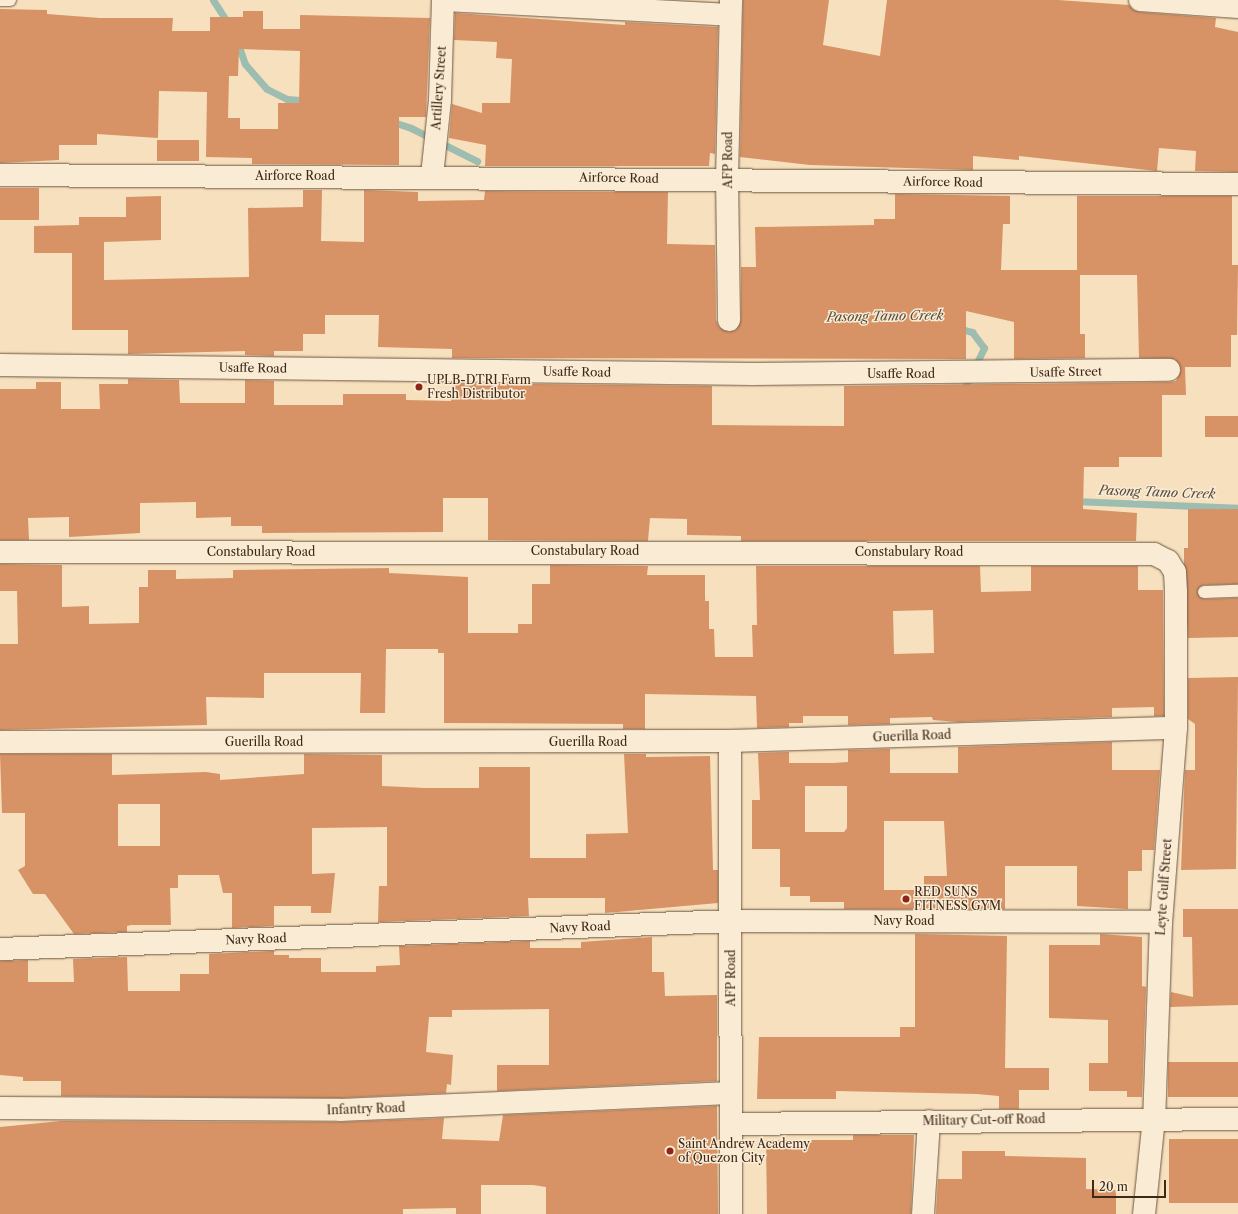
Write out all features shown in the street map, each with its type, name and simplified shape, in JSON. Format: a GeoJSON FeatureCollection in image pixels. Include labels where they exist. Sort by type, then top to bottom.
{"type":"FeatureCollection","features":[{"type":"Feature","properties":{"kind":"street","name":"Artillery Street"},"geometry":{"type":"LineString","coordinates":[[432,176],[440,100],[443,0]]}},
{"type":"Feature","properties":{"kind":"street"},"geometry":{"type":"LineString","coordinates":[[446,0],[730,8]]}},
{"type":"Feature","properties":{"kind":"street"},"geometry":{"type":"LineString","coordinates":[[1140,0],[1238,7]]}},
{"type":"Feature","properties":{"kind":"street","name":"AFP Road"},"geometry":{"type":"LineString","coordinates":[[729,320],[727,180],[730,8]]}},
{"type":"Feature","properties":{"kind":"street","name":"Airforce Road"},"geometry":{"type":"LineString","coordinates":[[0,175],[432,176],[1238,184]]}},
{"type":"Feature","properties":{"kind":"street","name":"Usaffe Road"},"geometry":{"type":"LineString","coordinates":[[0,365],[971,374]]}},
{"type":"Feature","properties":{"kind":"street","name":"Usaffe Street"},"geometry":{"type":"LineString","coordinates":[[971,374],[1169,370]]}},
{"type":"Feature","properties":{"kind":"street","name":"Constabulary Road"},"geometry":{"type":"LineString","coordinates":[[0,552],[1154,554],[1168,561]]}},
{"type":"Feature","properties":{"kind":"street","name":"Leyte Gulf Street"},"geometry":{"type":"LineString","coordinates":[[1144,1214],[1154,1118],[1161,922],[1176,728],[1176,592],[1175,572],[1168,561]]}},
{"type":"Feature","properties":{"kind":"street","name":"Guerilla Road"},"geometry":{"type":"LineString","coordinates":[[0,742],[730,741],[1176,728]]}},
{"type":"Feature","properties":{"kind":"street","name":"AFP Road"},"geometry":{"type":"LineString","coordinates":[[730,741],[731,1214]]}},
{"type":"Feature","properties":{"kind":"street","name":"Navy Road"},"geometry":{"type":"LineString","coordinates":[[0,949],[731,921],[1161,922]]}},
{"type":"Feature","properties":{"kind":"street","name":"Infantry Road"},"geometry":{"type":"LineString","coordinates":[[0,1108],[340,1110],[731,1093]]}},
{"type":"Feature","properties":{"kind":"street","name":"Military Cut-off Road"},"geometry":{"type":"LineString","coordinates":[[731,1124],[1154,1118],[1238,1119]]}},
{"type":"Feature","properties":{"kind":"street"},"geometry":{"type":"LineString","coordinates":[[923,1214],[929,1121]]}},
{"type":"Feature","properties":{"kind":"lane"},"geometry":{"type":"LineString","coordinates":[[0,0],[10,0]]}},
{"type":"Feature","properties":{"kind":"lane"},"geometry":{"type":"LineString","coordinates":[[1204,592],[1238,591]]}},
{"type":"Feature","properties":{"kind":"building"},"geometry":{"type":"Polygon","coordinates":[[[743,0],[829,0],[823,45],[880,56],[887,0],[1058,0],[1129,5],[1139,12],[1216,18],[1215,27],[1238,32],[1238,172],[1195,171],[1196,151],[1159,148],[1157,171],[1019,156],[1019,160],[973,156],[973,170],[810,165],[740,157],[743,0]]]}},
{"type":"Feature","properties":{"kind":"building"},"geometry":{"type":"Polygon","coordinates":[[[0,9],[47,10],[47,14],[100,18],[173,18],[172,31],[210,31],[210,17],[243,17],[243,11],[263,11],[263,29],[300,29],[300,15],[430,18],[426,117],[399,117],[399,165],[252,164],[252,158],[206,157],[207,92],[159,91],[158,138],[97,134],[97,145],[59,145],[59,160],[0,163],[0,9]],[[239,49],[238,76],[229,76],[228,118],[240,118],[240,129],[278,129],[278,103],[299,103],[300,51],[239,49]]]}},
{"type":"Feature","properties":{"kind":"building"},"geometry":{"type":"Polygon","coordinates":[[[455,13],[625,25],[625,22],[718,27],[715,154],[710,153],[709,166],[485,166],[486,145],[449,138],[452,104],[482,113],[482,103],[510,103],[512,59],[496,58],[497,42],[454,40],[455,13]]]}},
{"type":"Feature","properties":{"kind":"building"},"geometry":{"type":"Polygon","coordinates":[[[157,140],[199,140],[199,161],[157,161],[157,140]]]}},
{"type":"Feature","properties":{"kind":"building"},"geometry":{"type":"Polygon","coordinates":[[[0,188],[39,188],[39,220],[0,220],[0,188]]]}},
{"type":"Feature","properties":{"kind":"building"},"geometry":{"type":"Polygon","coordinates":[[[303,190],[322,190],[321,241],[364,242],[364,190],[418,192],[418,201],[484,200],[485,191],[668,192],[667,244],[715,245],[716,320],[719,327],[729,332],[736,330],[741,320],[741,267],[756,267],[755,227],[874,225],[874,219],[895,219],[895,194],[1010,196],[1010,224],[1003,224],[1001,270],[1077,270],[1077,196],[1232,196],[1232,265],[1238,265],[1237,335],[1231,335],[1231,367],[1185,367],[1186,395],[1162,395],[1162,457],[1119,457],[1119,467],[1084,467],[1083,509],[1137,513],[1136,541],[741,541],[741,536],[687,535],[687,519],[650,518],[648,541],[488,540],[488,498],[443,498],[443,532],[262,533],[262,526],[231,526],[231,517],[196,518],[196,502],[140,503],[140,533],[69,537],[69,517],[28,518],[29,540],[0,540],[0,389],[36,389],[36,382],[61,382],[61,409],[100,409],[99,384],[128,384],[128,379],[179,380],[180,403],[245,403],[245,380],[274,381],[274,405],[343,405],[343,394],[406,394],[406,400],[451,401],[452,383],[712,386],[712,425],[844,426],[844,386],[1169,382],[1176,381],[1181,370],[1175,359],[1139,358],[1137,275],[1080,275],[1080,334],[1085,334],[1085,358],[1014,359],[1014,322],[966,311],[966,359],[452,358],[452,349],[378,347],[379,315],[325,315],[325,334],[303,334],[303,351],[274,351],[274,356],[245,355],[245,351],[128,354],[128,330],[72,330],[72,253],[34,253],[34,226],[79,225],[79,217],[126,217],[126,197],[161,196],[161,240],[104,242],[104,280],[249,277],[248,208],[303,207],[303,190]]]}},
{"type":"Feature","properties":{"kind":"building"},"geometry":{"type":"Polygon","coordinates":[[[1205,416],[1238,416],[1238,437],[1205,437],[1205,416]]]}},
{"type":"Feature","properties":{"kind":"building"},"geometry":{"type":"Polygon","coordinates":[[[1188,509],[1238,509],[1238,584],[1203,585],[1197,592],[1204,599],[1238,598],[1238,637],[1188,638],[1184,548],[1188,548],[1188,509]]]}},
{"type":"Feature","properties":{"kind":"building"},"geometry":{"type":"Polygon","coordinates":[[[0,564],[62,565],[62,607],[89,606],[89,624],[139,623],[139,587],[148,587],[148,570],[176,570],[176,579],[233,578],[233,570],[389,568],[389,573],[468,577],[468,633],[518,633],[518,624],[532,624],[532,584],[550,584],[550,565],[648,566],[647,575],[705,575],[705,601],[709,601],[709,629],[714,629],[715,657],[753,657],[752,625],[757,625],[756,566],[980,566],[981,592],[1031,591],[1031,566],[1138,566],[1138,590],[1163,590],[1164,716],[1154,716],[1154,707],[1112,708],[1112,717],[958,722],[933,720],[932,717],[890,718],[890,724],[848,725],[848,716],[803,716],[803,723],[789,723],[789,727],[757,728],[756,696],[645,694],[645,729],[623,729],[623,724],[444,723],[444,653],[438,653],[438,649],[386,649],[385,713],[360,713],[361,673],[264,673],[264,698],[206,697],[207,725],[0,730],[0,644],[18,644],[17,591],[0,591],[0,564]],[[933,610],[893,611],[894,654],[934,653],[933,610]]]}},
{"type":"Feature","properties":{"kind":"building"},"geometry":{"type":"Polygon","coordinates":[[[1238,677],[1236,869],[1181,870],[1185,770],[1195,770],[1195,724],[1188,719],[1188,678],[1238,677]]]}},
{"type":"Feature","properties":{"kind":"building"},"geometry":{"type":"Polygon","coordinates":[[[1112,742],[1112,770],[1160,770],[1154,850],[1142,850],[1142,871],[1128,871],[1128,909],[1077,906],[1077,866],[1005,866],[1005,909],[844,909],[844,902],[810,902],[810,896],[790,896],[790,887],[780,887],[780,849],[752,849],[752,800],[760,800],[758,753],[789,752],[789,763],[833,763],[848,762],[848,750],[890,749],[890,773],[958,773],[958,747],[1112,742]],[[805,786],[805,832],[844,832],[847,828],[847,786],[805,786]],[[884,821],[884,890],[924,890],[924,876],[947,876],[944,821],[884,821]]]}},
{"type":"Feature","properties":{"kind":"building"},"geometry":{"type":"Polygon","coordinates":[[[0,754],[112,754],[112,775],[206,772],[220,774],[220,780],[304,774],[304,754],[382,755],[382,786],[479,788],[479,767],[530,767],[530,858],[586,858],[586,834],[628,833],[624,754],[646,754],[646,757],[710,756],[713,870],[718,870],[718,903],[605,913],[605,898],[528,898],[529,916],[378,922],[379,886],[387,886],[387,827],[312,828],[312,874],[335,873],[331,913],[311,913],[311,906],[274,906],[274,926],[232,928],[232,893],[223,893],[219,875],[178,875],[178,888],[170,888],[171,925],[131,925],[127,926],[127,932],[74,934],[45,894],[33,894],[18,870],[25,866],[25,813],[2,813],[0,754]],[[118,804],[118,846],[160,846],[160,804],[118,804]]]}},
{"type":"Feature","properties":{"kind":"building"},"geometry":{"type":"Polygon","coordinates":[[[1183,909],[1238,909],[1238,1005],[1170,1007],[1171,992],[1193,997],[1192,937],[1183,937],[1183,909]]]}},
{"type":"Feature","properties":{"kind":"building"},"geometry":{"type":"Polygon","coordinates":[[[915,934],[1007,936],[1005,1068],[1049,1068],[1049,1090],[1019,1090],[1019,1109],[999,1109],[999,1096],[977,1094],[836,1091],[836,1099],[757,1099],[759,1037],[900,1037],[900,1027],[915,1027],[915,934]]]}},
{"type":"Feature","properties":{"kind":"building"},"geometry":{"type":"Polygon","coordinates":[[[1100,934],[1142,937],[1142,986],[1146,987],[1142,1097],[1127,1097],[1127,1091],[1089,1091],[1089,1063],[1108,1063],[1108,1020],[1049,1018],[1049,945],[1100,945],[1100,934]]]}},
{"type":"Feature","properties":{"kind":"building"},"geometry":{"type":"Polygon","coordinates":[[[652,937],[652,972],[664,972],[665,996],[717,995],[717,1081],[497,1091],[497,1065],[549,1065],[549,1009],[452,1010],[452,1017],[429,1017],[426,1052],[453,1055],[451,1085],[447,1084],[446,1093],[340,1098],[61,1096],[61,1081],[23,1081],[23,1077],[0,1075],[0,961],[28,960],[28,982],[74,982],[73,959],[127,957],[128,991],[180,991],[180,974],[209,974],[209,954],[274,951],[274,955],[289,955],[289,958],[321,958],[321,972],[376,972],[376,966],[400,965],[399,946],[530,941],[530,948],[581,948],[581,942],[652,937]]]}},
{"type":"Feature","properties":{"kind":"building"},"geometry":{"type":"Polygon","coordinates":[[[1168,1062],[1238,1062],[1238,1097],[1168,1097],[1168,1062]]]}},
{"type":"Feature","properties":{"kind":"building"},"geometry":{"type":"Polygon","coordinates":[[[717,1106],[718,1214],[546,1214],[546,1187],[533,1185],[481,1185],[481,1214],[456,1214],[456,1208],[403,1209],[403,1214],[0,1214],[0,1127],[61,1121],[340,1122],[444,1118],[442,1139],[499,1141],[503,1115],[717,1106]]]}},
{"type":"Feature","properties":{"kind":"building"},"geometry":{"type":"Polygon","coordinates":[[[853,1135],[914,1135],[911,1214],[767,1214],[766,1140],[853,1140],[853,1135]]]}},
{"type":"Feature","properties":{"kind":"building"},"geometry":{"type":"Polygon","coordinates":[[[1169,1139],[1238,1139],[1238,1203],[1169,1203],[1169,1139]]]}},
{"type":"Feature","properties":{"kind":"building"},"geometry":{"type":"Polygon","coordinates":[[[962,1151],[1005,1151],[1005,1156],[1086,1158],[1086,1189],[1116,1190],[1116,1214],[936,1214],[938,1179],[962,1179],[962,1151]]]}},
{"type":"Feature","properties":{"kind":"waterway","name":"Pasong Tamo Creek"},"geometry":{"type":"LineString","coordinates":[[213,0],[229,25]]}},
{"type":"Feature","properties":{"kind":"waterway","name":"Pasong Tamo Creek"},"geometry":{"type":"LineString","coordinates":[[237,41],[245,64],[267,89],[287,99],[308,101]]}},
{"type":"Feature","properties":{"kind":"waterway","name":"Pasong Tamo Creek"},"geometry":{"type":"LineString","coordinates":[[390,121],[411,128],[477,161]]}},
{"type":"Feature","properties":{"kind":"waterway","name":"Pasong Tamo Creek"},"geometry":{"type":"LineString","coordinates":[[957,328],[972,332],[984,348],[966,385],[970,393]]}},
{"type":"Feature","properties":{"kind":"waterway","name":"Pasong Tamo Creek"},"geometry":{"type":"LineString","coordinates":[[1074,501],[1238,508]]}},
{"type":"Feature","properties":{"kind":"place","name":"UPLB-DTRI Farm Fresh Distributor"},"geometry":{"type":"Point","coordinates":[419,387]}},
{"type":"Feature","properties":{"kind":"place","name":"RED SUNS FITNESS GYM"},"geometry":{"type":"Point","coordinates":[906,899]}},
{"type":"Feature","properties":{"kind":"place","name":"Saint Andrew Academy of Quezon City"},"geometry":{"type":"Point","coordinates":[670,1151]}}]}
